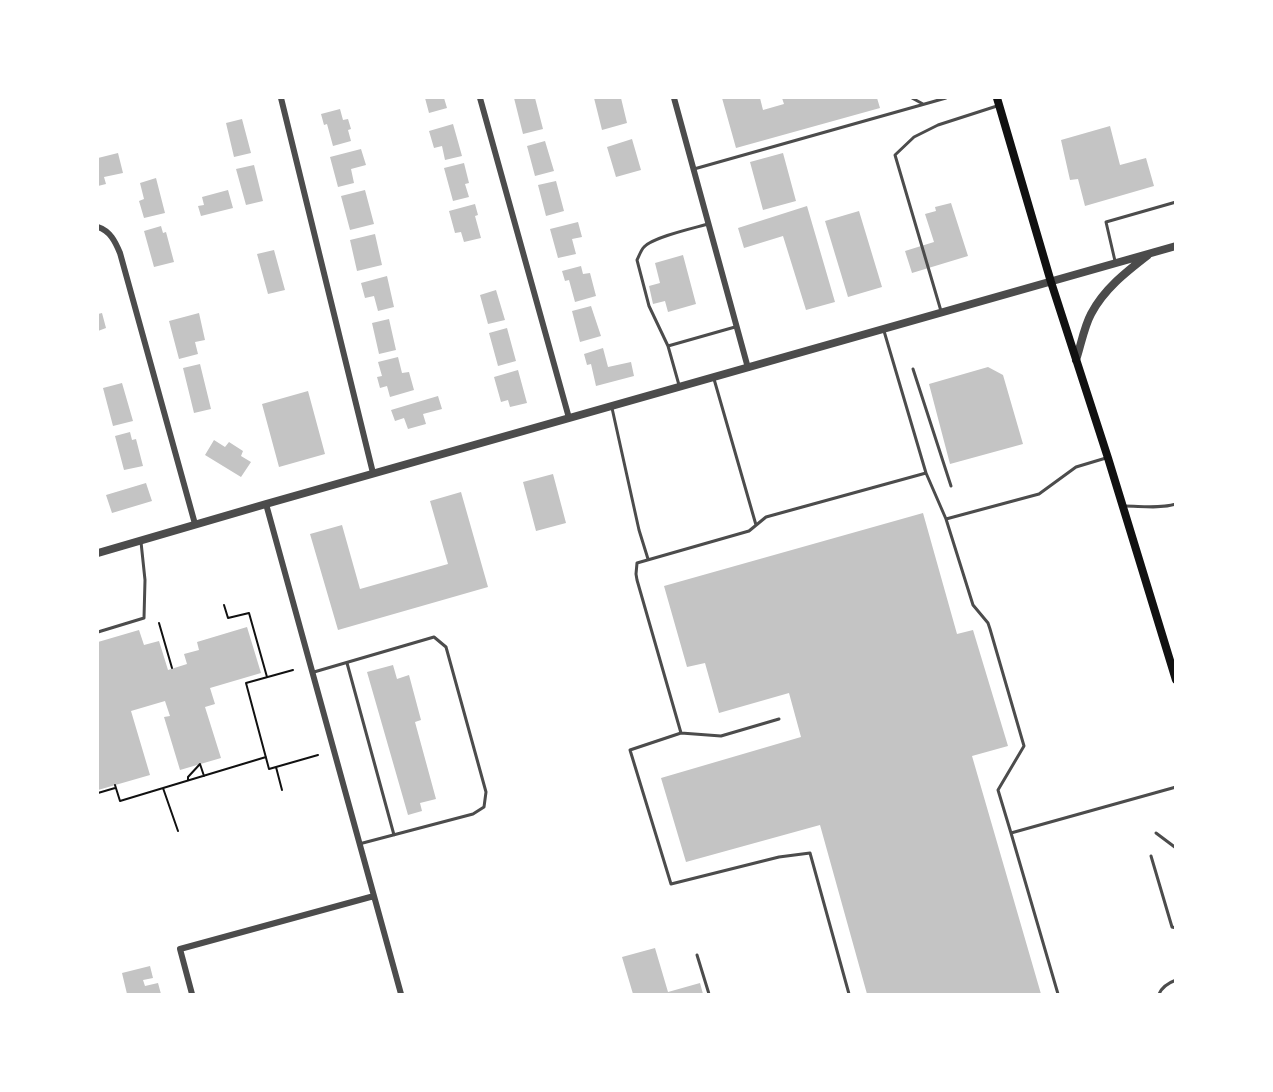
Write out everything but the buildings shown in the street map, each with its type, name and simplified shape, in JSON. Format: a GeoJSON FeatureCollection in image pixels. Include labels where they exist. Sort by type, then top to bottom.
{"type":"FeatureCollection","features":[{"type":"Feature","properties":{"kind":"main road"},"geometry":{"type":"LineString","coordinates":[[998,102],[1051,282],[1176,680]]}},
{"type":"Feature","properties":{"kind":"street"},"geometry":{"type":"LineString","coordinates":[[281,98],[374,473]]}},
{"type":"Feature","properties":{"kind":"street"},"geometry":{"type":"LineString","coordinates":[[480,98],[569,418]]}},
{"type":"Feature","properties":{"kind":"street"},"geometry":{"type":"LineString","coordinates":[[674,98],[748,368]]}},
{"type":"Feature","properties":{"kind":"street"},"geometry":{"type":"LineString","coordinates":[[100,228],[114,238],[120,253],[195,524]]}},
{"type":"Feature","properties":{"kind":"street"},"geometry":{"type":"LineString","coordinates":[[98,553],[1176,246]]}},
{"type":"Feature","properties":{"kind":"street"},"geometry":{"type":"LineString","coordinates":[[1076,360],[1090,316],[1097,303],[1113,284],[1152,252]]}},
{"type":"Feature","properties":{"kind":"street"},"geometry":{"type":"LineString","coordinates":[[266,504],[401,994]]}},
{"type":"Feature","properties":{"kind":"street"},"geometry":{"type":"LineString","coordinates":[[192,994],[180,950],[374,896]]}},
{"type":"Feature","properties":{"kind":"lane"},"geometry":{"type":"LineString","coordinates":[[912,98],[923,104]]}},
{"type":"Feature","properties":{"kind":"lane"},"geometry":{"type":"LineString","coordinates":[[694,169],[946,98]]}},
{"type":"Feature","properties":{"kind":"lane"},"geometry":{"type":"LineString","coordinates":[[942,313],[895,155],[914,137],[938,124],[998,102]]}},
{"type":"Feature","properties":{"kind":"lane"},"geometry":{"type":"LineString","coordinates":[[1115,263],[1106,222],[1176,202]]}},
{"type":"Feature","properties":{"kind":"lane"},"geometry":{"type":"LineString","coordinates":[[680,387],[668,346],[649,306],[637,260],[644,247],[652,242],[709,224]]}},
{"type":"Feature","properties":{"kind":"lane"},"geometry":{"type":"LineString","coordinates":[[668,346],[737,327]]}},
{"type":"Feature","properties":{"kind":"lane"},"geometry":{"type":"LineString","coordinates":[[884,329],[926,472],[946,519],[973,605],[988,623],[1024,746],[998,790],[1058,994]]}},
{"type":"Feature","properties":{"kind":"lane"},"geometry":{"type":"LineString","coordinates":[[913,369],[951,486]]}},
{"type":"Feature","properties":{"kind":"lane"},"geometry":{"type":"LineString","coordinates":[[714,377],[756,525]]}},
{"type":"Feature","properties":{"kind":"lane"},"geometry":{"type":"LineString","coordinates":[[612,406],[639,530],[648,560]]}},
{"type":"Feature","properties":{"kind":"lane"},"geometry":{"type":"LineString","coordinates":[[946,519],[1039,494],[1077,467],[1108,458]]}},
{"type":"Feature","properties":{"kind":"lane"},"geometry":{"type":"LineString","coordinates":[[681,733],[636,574],[637,563],[749,531],[766,517],[926,472]]}},
{"type":"Feature","properties":{"kind":"lane"},"geometry":{"type":"LineString","coordinates":[[1122,506],[1153,507],[1176,504]]}},
{"type":"Feature","properties":{"kind":"lane"},"geometry":{"type":"LineString","coordinates":[[98,632],[144,618],[145,580],[141,541]]}},
{"type":"Feature","properties":{"kind":"lane"},"geometry":{"type":"LineString","coordinates":[[312,673],[434,637],[446,647],[486,792],[484,807],[473,814],[360,844]]}},
{"type":"Feature","properties":{"kind":"lane"},"geometry":{"type":"LineString","coordinates":[[347,662],[394,835]]}},
{"type":"Feature","properties":{"kind":"lane"},"geometry":{"type":"LineString","coordinates":[[779,719],[721,736],[681,733],[630,750],[671,884],[779,856],[810,853],[849,994]]}},
{"type":"Feature","properties":{"kind":"lane"},"geometry":{"type":"LineString","coordinates":[[1011,833],[1176,788]]}},
{"type":"Feature","properties":{"kind":"lane"},"geometry":{"type":"LineString","coordinates":[[1156,832],[1176,848]]}},
{"type":"Feature","properties":{"kind":"lane"},"geometry":{"type":"LineString","coordinates":[[1151,856],[1172,927],[1176,928]]}},
{"type":"Feature","properties":{"kind":"lane"},"geometry":{"type":"LineString","coordinates":[[697,956],[709,994]]}},
{"type":"Feature","properties":{"kind":"lane"},"geometry":{"type":"LineString","coordinates":[[1159,994],[1170,982],[1176,980]]}},
{"type":"Feature","properties":{"kind":"path"},"geometry":{"type":"LineString","coordinates":[[224,605],[228,618],[249,613],[267,677]]}},
{"type":"Feature","properties":{"kind":"path"},"geometry":{"type":"LineString","coordinates":[[159,623],[172,668]]}},
{"type":"Feature","properties":{"kind":"path"},"geometry":{"type":"LineString","coordinates":[[293,670],[246,684],[269,769],[318,755]]}},
{"type":"Feature","properties":{"kind":"path"},"geometry":{"type":"LineString","coordinates":[[98,793],[115,786],[120,801],[266,758]]}},
{"type":"Feature","properties":{"kind":"path"},"geometry":{"type":"LineString","coordinates":[[189,780],[188,777],[200,764],[204,776]]}},
{"type":"Feature","properties":{"kind":"path"},"geometry":{"type":"LineString","coordinates":[[276,767],[282,790]]}},
{"type":"Feature","properties":{"kind":"path"},"geometry":{"type":"LineString","coordinates":[[163,788],[178,831]]}}]}
